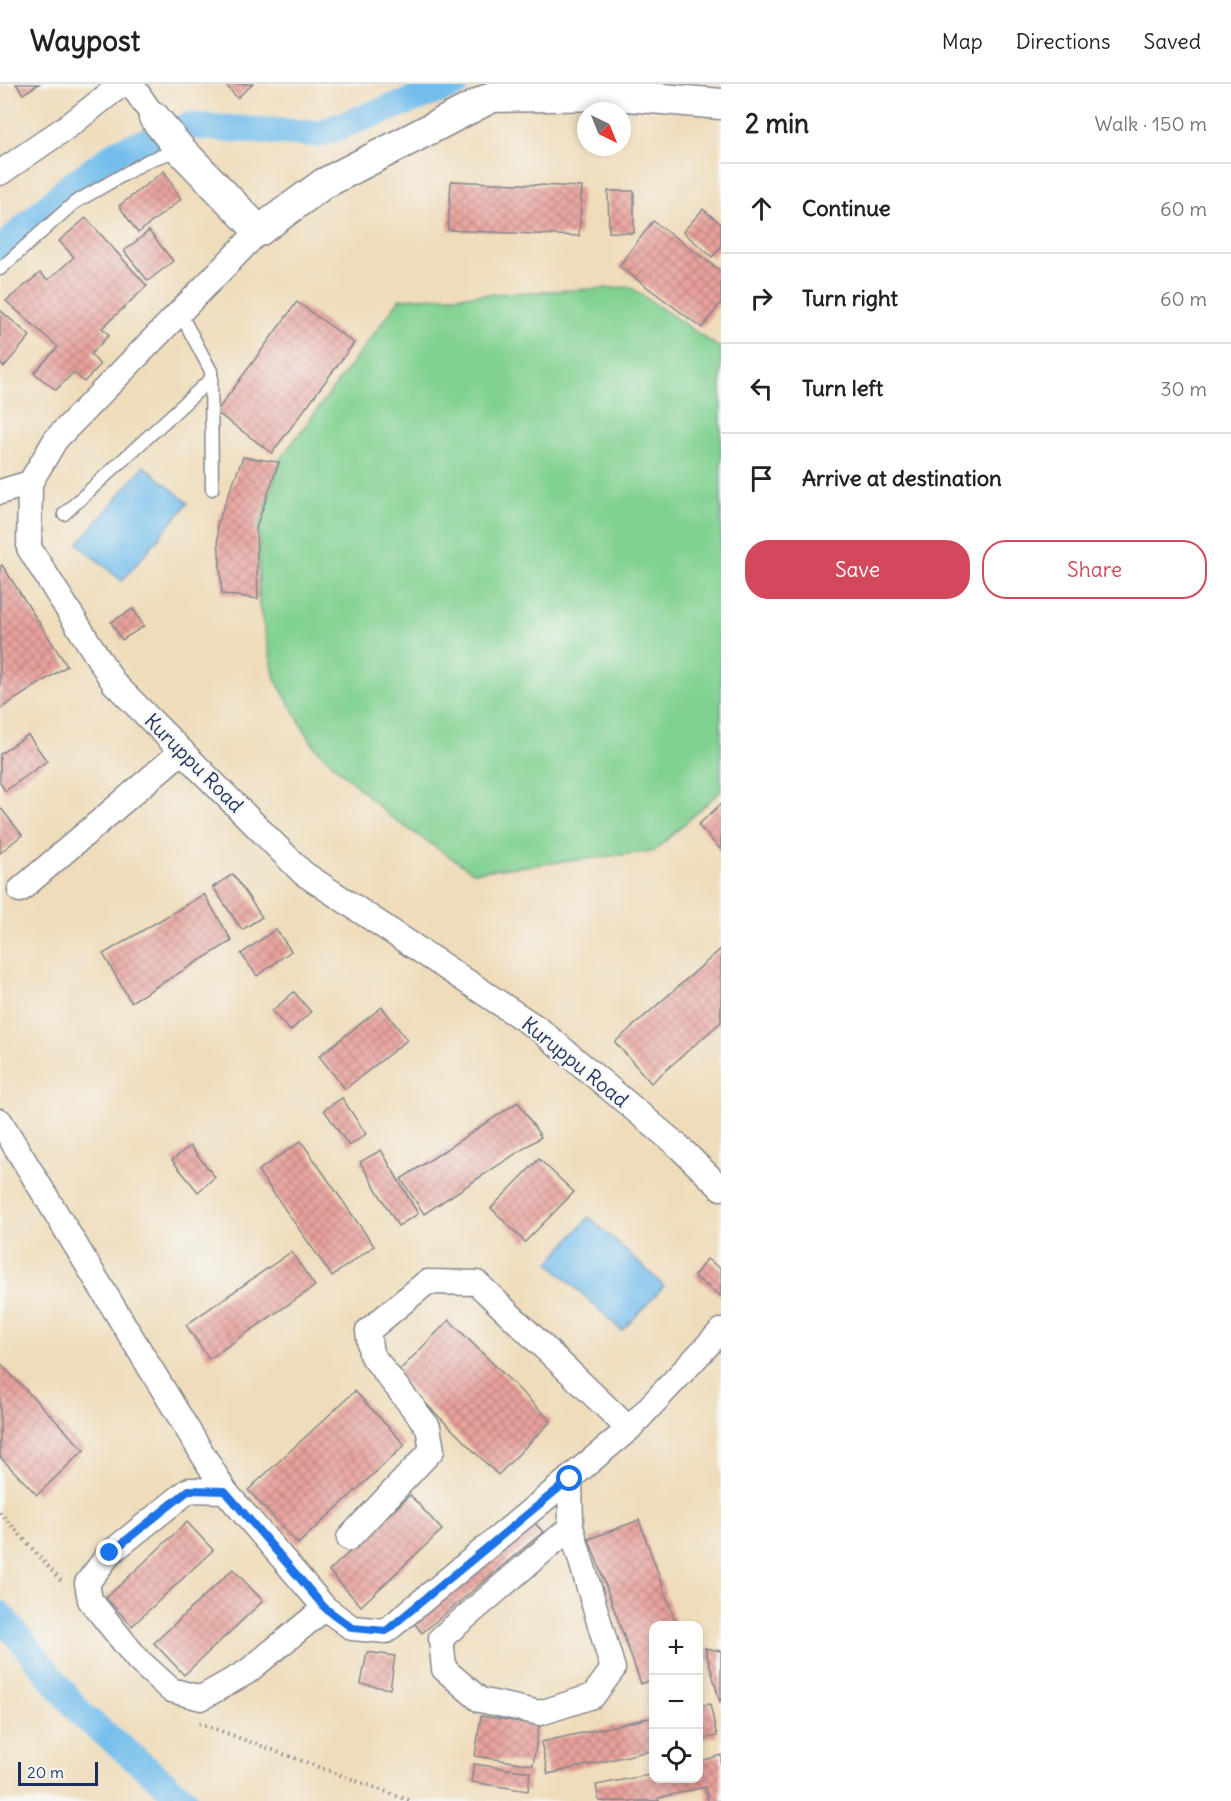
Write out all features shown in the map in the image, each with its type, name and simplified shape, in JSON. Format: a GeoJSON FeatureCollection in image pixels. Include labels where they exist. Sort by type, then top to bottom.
{"type":"FeatureCollection","features":[{"type":"Feature","properties":{"kind":"street"},"geometry":{"type":"LineString","coordinates":[[0,173],[71,124],[122,84]]}},
{"type":"Feature","properties":{"kind":"street"},"geometry":{"type":"LineString","coordinates":[[130,84],[180,149],[259,231],[323,184],[492,97],[616,95],[707,104],[721,126]]}},
{"type":"Feature","properties":{"kind":"street","name":"Kuruppu Road"},"geometry":{"type":"LineString","coordinates":[[259,231],[56,439],[30,483],[29,548],[114,683],[303,873],[540,1030],[678,1146],[721,1188]]}},
{"type":"Feature","properties":{"kind":"street"},"geometry":{"type":"LineString","coordinates":[[0,492],[30,483]]}},
{"type":"Feature","properties":{"kind":"street"},"geometry":{"type":"LineString","coordinates":[[20,890],[182,751]]}},
{"type":"Feature","properties":{"kind":"street"},"geometry":{"type":"LineString","coordinates":[[0,1121],[225,1491],[325,1608],[352,1628],[386,1631],[629,1429],[721,1331]]}},
{"type":"Feature","properties":{"kind":"street"},"geometry":{"type":"LineString","coordinates":[[349,1538],[432,1450],[428,1427],[371,1354],[368,1331],[427,1282],[477,1283],[629,1429]]}},
{"type":"Feature","properties":{"kind":"street"},"geometry":{"type":"LineString","coordinates":[[570,1479],[572,1527],[613,1669],[592,1696],[540,1713],[480,1700],[444,1669],[441,1638],[572,1527]]}},
{"type":"Feature","properties":{"kind":"street"},"geometry":{"type":"LineString","coordinates":[[225,1491],[189,1490],[110,1553],[87,1582],[90,1600],[138,1660],[171,1690],[201,1698],[247,1672],[325,1608]]}},
{"type":"Feature","properties":{"kind":"lane"},"geometry":{"type":"LineString","coordinates":[[0,269],[74,203],[149,160],[180,149]]}},
{"type":"Feature","properties":{"kind":"lane"},"geometry":{"type":"LineString","coordinates":[[179,311],[211,370],[212,489]]}},
{"type":"Feature","properties":{"kind":"lane"},"geometry":{"type":"LineString","coordinates":[[64,514],[212,378]]}},
{"type":"Feature","properties":{"kind":"green space"},"geometry":{"type":"Polygon","coordinates":[[[630,287],[721,349],[721,791],[654,851],[473,872],[389,816],[314,746],[275,679],[259,605],[259,527],[281,458],[400,299],[630,287]]]}},
{"type":"Feature","properties":{"kind":"water"},"geometry":{"type":"Polygon","coordinates":[[[144,466],[188,503],[122,581],[78,544],[144,466]]]}},
{"type":"Feature","properties":{"kind":"water"},"geometry":{"type":"Polygon","coordinates":[[[589,1217],[664,1286],[622,1331],[549,1263],[589,1217]]]}},
{"type":"Feature","properties":{"kind":"building"},"geometry":{"type":"Polygon","coordinates":[[[16,84],[39,84],[23,94],[16,84]]]}},
{"type":"Feature","properties":{"kind":"building"},"geometry":{"type":"Polygon","coordinates":[[[225,84],[253,84],[237,98],[225,84]]]}},
{"type":"Feature","properties":{"kind":"building"},"geometry":{"type":"Polygon","coordinates":[[[164,171],[181,199],[138,233],[119,206],[164,171]]]}},
{"type":"Feature","properties":{"kind":"building"},"geometry":{"type":"Polygon","coordinates":[[[451,181],[582,187],[579,236],[448,230],[451,181]]]}},
{"type":"Feature","properties":{"kind":"building"},"geometry":{"type":"Polygon","coordinates":[[[608,191],[634,191],[634,233],[609,232],[608,191]]]}},
{"type":"Feature","properties":{"kind":"building"},"geometry":{"type":"Polygon","coordinates":[[[703,209],[721,224],[721,247],[712,257],[683,232],[703,209]]]}},
{"type":"Feature","properties":{"kind":"building"},"geometry":{"type":"Polygon","coordinates":[[[86,218],[147,286],[102,328],[109,335],[91,354],[100,365],[84,382],[74,372],[56,390],[34,373],[58,347],[6,301],[40,273],[48,280],[74,257],[59,241],[86,218]]]}},
{"type":"Feature","properties":{"kind":"building"},"geometry":{"type":"Polygon","coordinates":[[[653,221],[721,271],[721,302],[702,328],[619,266],[653,221]]]}},
{"type":"Feature","properties":{"kind":"building"},"geometry":{"type":"Polygon","coordinates":[[[149,231],[173,261],[148,281],[124,251],[149,231]]]}},
{"type":"Feature","properties":{"kind":"building"},"geometry":{"type":"Polygon","coordinates":[[[297,302],[354,343],[272,453],[216,412],[297,302]]]}},
{"type":"Feature","properties":{"kind":"building"},"geometry":{"type":"Polygon","coordinates":[[[0,310],[30,336],[4,367],[0,363],[0,310]]]}},
{"type":"Feature","properties":{"kind":"building"},"geometry":{"type":"Polygon","coordinates":[[[243,457],[279,462],[256,528],[258,599],[222,594],[217,524],[243,457]]]}},
{"type":"Feature","properties":{"kind":"building"},"geometry":{"type":"Polygon","coordinates":[[[2,565],[67,666],[0,709],[0,567],[2,565]]]}},
{"type":"Feature","properties":{"kind":"building"},"geometry":{"type":"Polygon","coordinates":[[[133,609],[144,626],[122,640],[111,622],[133,609]]]}},
{"type":"Feature","properties":{"kind":"building"},"geometry":{"type":"Polygon","coordinates":[[[28,735],[47,761],[5,791],[0,783],[0,754],[28,735]]]}},
{"type":"Feature","properties":{"kind":"building"},"geometry":{"type":"Polygon","coordinates":[[[721,804],[721,850],[698,825],[721,804]]]}},
{"type":"Feature","properties":{"kind":"building"},"geometry":{"type":"Polygon","coordinates":[[[0,807],[22,835],[0,853],[0,807]]]}},
{"type":"Feature","properties":{"kind":"building"},"geometry":{"type":"Polygon","coordinates":[[[233,874],[262,917],[242,930],[213,887],[233,874]]]}},
{"type":"Feature","properties":{"kind":"building"},"geometry":{"type":"Polygon","coordinates":[[[204,894],[232,941],[131,1002],[103,954],[204,894]]]}},
{"type":"Feature","properties":{"kind":"building"},"geometry":{"type":"Polygon","coordinates":[[[276,929],[291,951],[257,976],[241,954],[276,929]]]}},
{"type":"Feature","properties":{"kind":"building"},"geometry":{"type":"Polygon","coordinates":[[[721,949],[721,1022],[651,1083],[615,1042],[721,949]]]}},
{"type":"Feature","properties":{"kind":"building"},"geometry":{"type":"Polygon","coordinates":[[[294,992],[311,1012],[290,1031],[272,1011],[294,992]]]}},
{"type":"Feature","properties":{"kind":"building"},"geometry":{"type":"Polygon","coordinates":[[[382,1007],[407,1040],[345,1089],[319,1056],[382,1007]]]}},
{"type":"Feature","properties":{"kind":"building"},"geometry":{"type":"Polygon","coordinates":[[[342,1098],[366,1134],[349,1146],[324,1110],[342,1098]]]}},
{"type":"Feature","properties":{"kind":"building"},"geometry":{"type":"Polygon","coordinates":[[[518,1102],[541,1137],[424,1214],[401,1179],[518,1102]]]}},
{"type":"Feature","properties":{"kind":"building"},"geometry":{"type":"Polygon","coordinates":[[[301,1141],[374,1246],[332,1276],[258,1171],[301,1141]]]}},
{"type":"Feature","properties":{"kind":"building"},"geometry":{"type":"Polygon","coordinates":[[[190,1146],[215,1177],[198,1192],[172,1160],[190,1146]]]}},
{"type":"Feature","properties":{"kind":"building"},"geometry":{"type":"Polygon","coordinates":[[[381,1150],[418,1214],[398,1226],[360,1162],[381,1150]]]}},
{"type":"Feature","properties":{"kind":"building"},"geometry":{"type":"Polygon","coordinates":[[[539,1159],[574,1192],[525,1242],[491,1208],[539,1159]]]}},
{"type":"Feature","properties":{"kind":"building"},"geometry":{"type":"Polygon","coordinates":[[[291,1252],[315,1286],[209,1359],[186,1325],[291,1252]]]}},
{"type":"Feature","properties":{"kind":"building"},"geometry":{"type":"Polygon","coordinates":[[[707,1259],[721,1269],[721,1296],[694,1276],[707,1259]]]}},
{"type":"Feature","properties":{"kind":"building"},"geometry":{"type":"Polygon","coordinates":[[[449,1320],[551,1421],[498,1475],[396,1374],[449,1320]]]}},
{"type":"Feature","properties":{"kind":"building"},"geometry":{"type":"Polygon","coordinates":[[[0,1363],[84,1450],[37,1495],[0,1457],[0,1363]]]}},
{"type":"Feature","properties":{"kind":"building"},"geometry":{"type":"Polygon","coordinates":[[[355,1391],[405,1445],[298,1544],[248,1490],[355,1391]]]}},
{"type":"Feature","properties":{"kind":"building"},"geometry":{"type":"Polygon","coordinates":[[[410,1495],[442,1530],[361,1606],[329,1571],[410,1495]]]}},
{"type":"Feature","properties":{"kind":"building"},"geometry":{"type":"Polygon","coordinates":[[[531,1519],[543,1532],[422,1633],[411,1619],[531,1519]]]}},
{"type":"Feature","properties":{"kind":"building"},"geometry":{"type":"Polygon","coordinates":[[[639,1520],[675,1621],[649,1621],[649,1681],[641,1684],[589,1539],[639,1520]]]}},
{"type":"Feature","properties":{"kind":"building"},"geometry":{"type":"Polygon","coordinates":[[[187,1522],[213,1550],[132,1626],[106,1598],[187,1522]]]}},
{"type":"Feature","properties":{"kind":"building"},"geometry":{"type":"Polygon","coordinates":[[[233,1569],[263,1601],[184,1675],[154,1643],[233,1569]]]}},
{"type":"Feature","properties":{"kind":"building"},"geometry":{"type":"Polygon","coordinates":[[[705,1648],[721,1651],[720,1702],[705,1648]]]}},
{"type":"Feature","properties":{"kind":"building"},"geometry":{"type":"Polygon","coordinates":[[[367,1652],[395,1656],[390,1689],[361,1684],[367,1652]]]}},
{"type":"Feature","properties":{"kind":"building"},"geometry":{"type":"Polygon","coordinates":[[[710,1704],[717,1736],[703,1739],[703,1705],[710,1704]]]}},
{"type":"Feature","properties":{"kind":"building"},"geometry":{"type":"Polygon","coordinates":[[[481,1716],[539,1725],[533,1765],[475,1756],[481,1716]]]}},
{"type":"Feature","properties":{"kind":"building"},"geometry":{"type":"Polygon","coordinates":[[[649,1718],[649,1751],[548,1774],[541,1742],[649,1718]]]}},
{"type":"Feature","properties":{"kind":"building"},"geometry":{"type":"Polygon","coordinates":[[[721,1755],[721,1801],[708,1801],[705,1787],[658,1798],[659,1801],[599,1801],[596,1785],[649,1775],[649,1783],[703,1783],[703,1760],[721,1755]]]}},
{"type":"Feature","properties":{"kind":"building"},"geometry":{"type":"Polygon","coordinates":[[[474,1764],[530,1772],[528,1791],[471,1782],[474,1764]]]}},
{"type":"Feature","properties":{"kind":"waterway"},"geometry":{"type":"LineString","coordinates":[[0,250],[70,186],[119,151],[189,126],[319,134],[456,84]]}},
{"type":"Feature","properties":{"kind":"waterway"},"geometry":{"type":"LineString","coordinates":[[0,1614],[82,1715],[186,1801]]}},
{"type":"Feature","properties":{"kind":"route"},"geometry":{"type":"LineString","coordinates":[[110,1553],[189,1490],[225,1491],[325,1608],[352,1628],[386,1631],[570,1479]]}}]}
